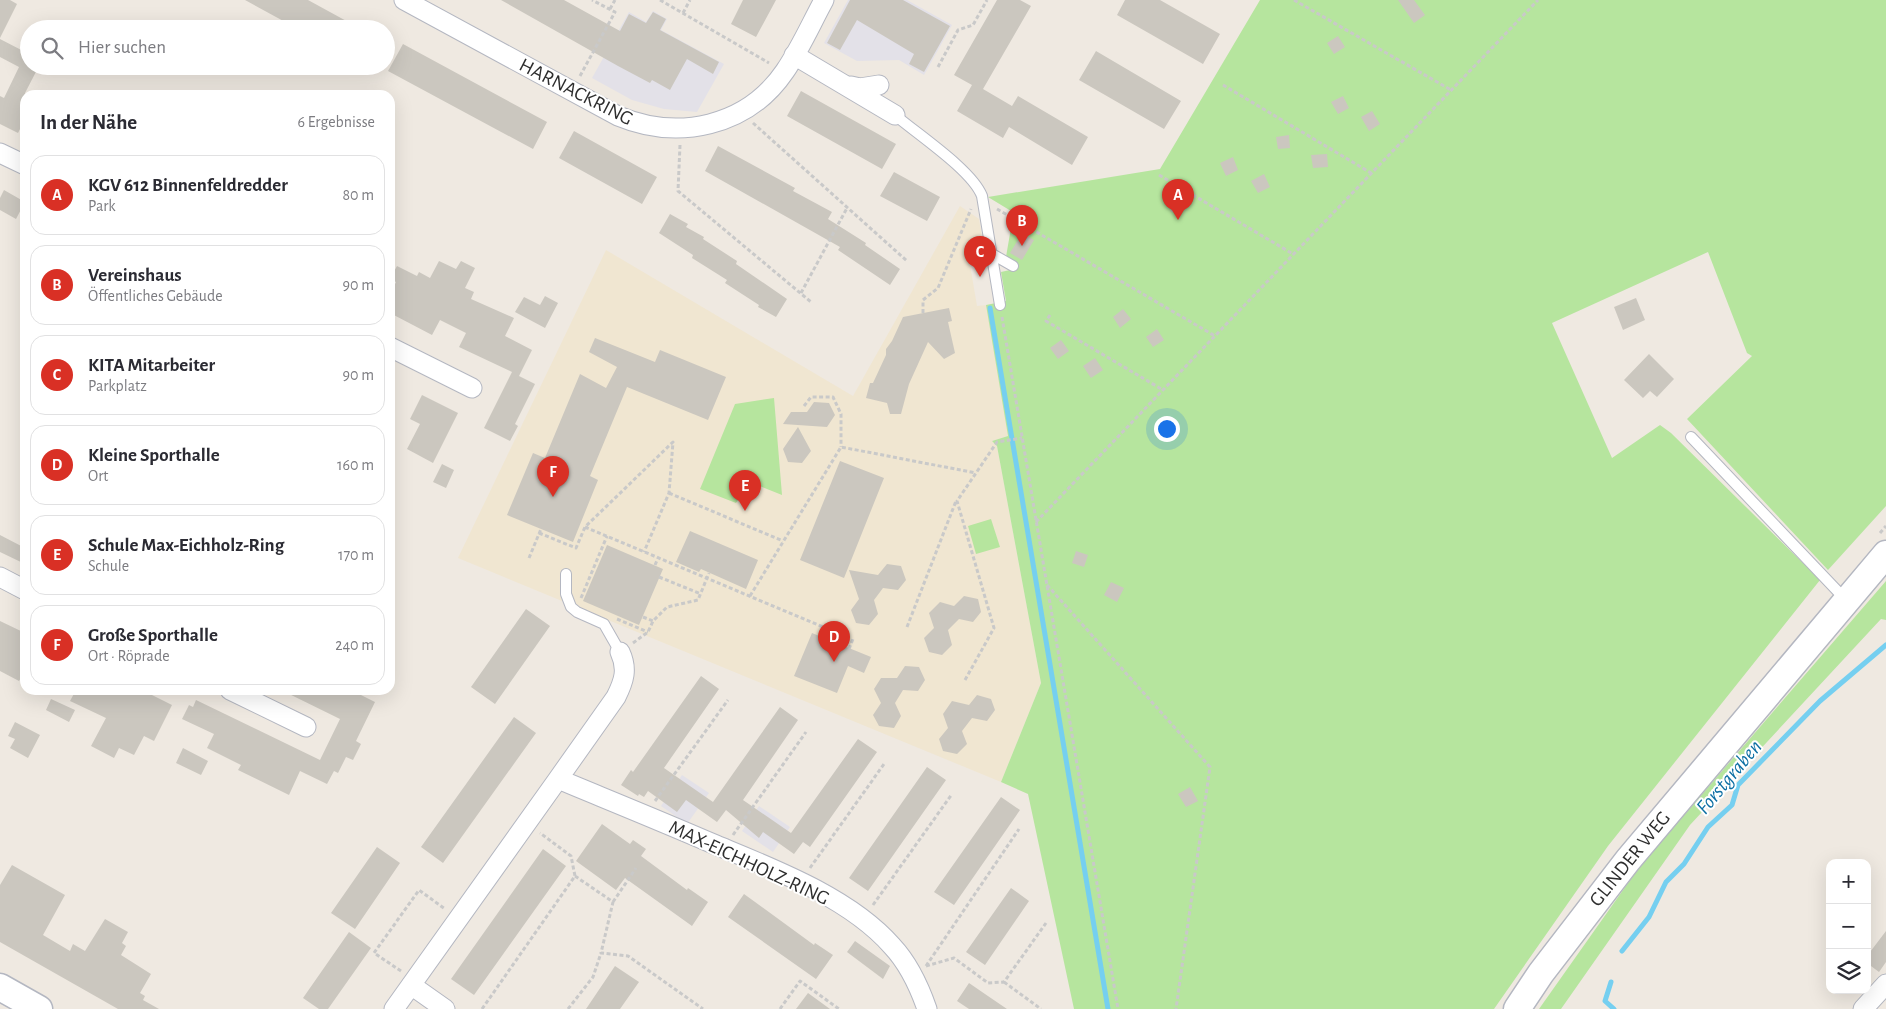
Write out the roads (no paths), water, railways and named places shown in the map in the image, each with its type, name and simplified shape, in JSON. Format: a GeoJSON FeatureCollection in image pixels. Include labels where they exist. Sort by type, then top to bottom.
{"type":"FeatureCollection","features":[{"type":"Feature","properties":{"kind":"main road","name":"GLINDER WEG"},"geometry":{"type":"LineString","coordinates":[[1517,1009],[1541,973],[1628,860],[1886,554]]}},
{"type":"Feature","properties":{"kind":"main road"},"geometry":{"type":"LineString","coordinates":[[0,987],[39,1009]]}},
{"type":"Feature","properties":{"kind":"street","name":"HARNACKRING"},"geometry":{"type":"LineString","coordinates":[[404,0],[572,92],[631,122],[680,129],[710,124],[741,112],[770,89],[785,72],[824,0]]}},
{"type":"Feature","properties":{"kind":"street"},"geometry":{"type":"LineString","coordinates":[[794,55],[895,115]]}},
{"type":"Feature","properties":{"kind":"street"},"geometry":{"type":"LineString","coordinates":[[845,84],[860,88],[879,85]]}},
{"type":"Feature","properties":{"kind":"street"},"geometry":{"type":"LineString","coordinates":[[0,152],[20,162]]}},
{"type":"Feature","properties":{"kind":"street"},"geometry":{"type":"LineString","coordinates":[[395,350],[472,388]]}},
{"type":"Feature","properties":{"kind":"street"},"geometry":{"type":"LineString","coordinates":[[0,577],[20,587]]}},
{"type":"Feature","properties":{"kind":"street"},"geometry":{"type":"LineString","coordinates":[[394,1009],[616,697],[622,685],[625,672],[620,652]]}},
{"type":"Feature","properties":{"kind":"street"},"geometry":{"type":"LineString","coordinates":[[240,695],[306,728]]}},
{"type":"Feature","properties":{"kind":"street","name":"MAX-EICHHOLZ-RING"},"geometry":{"type":"LineString","coordinates":[[558,779],[644,814],[800,883],[862,920],[920,973],[926,1009]]}},
{"type":"Feature","properties":{"kind":"street"},"geometry":{"type":"LineString","coordinates":[[413,982],[445,1009]]}},
{"type":"Feature","properties":{"kind":"street"},"geometry":{"type":"LineString","coordinates":[[1863,1009],[1886,984]]}},
{"type":"Feature","properties":{"kind":"lane"},"geometry":{"type":"LineString","coordinates":[[895,115],[971,178],[980,192],[995,295],[1000,305]]}},
{"type":"Feature","properties":{"kind":"lane"},"geometry":{"type":"LineString","coordinates":[[989,251],[1013,266]]}},
{"type":"Feature","properties":{"kind":"lane"},"geometry":{"type":"LineString","coordinates":[[1691,437],[1847,600]]}},
{"type":"Feature","properties":{"kind":"lane"},"geometry":{"type":"LineString","coordinates":[[566,574],[566,594],[571,607],[577,612],[604,624],[620,652]]}},
{"type":"Feature","properties":{"kind":"waterway"},"geometry":{"type":"LineString","coordinates":[[990,308],[1108,1009]]}},
{"type":"Feature","properties":{"kind":"waterway","name":"Forstgraben"},"geometry":{"type":"LineString","coordinates":[[1622,951],[1649,917],[1666,882],[1684,864],[1708,827],[1732,805],[1738,785],[1820,701],[1886,645]]}},
{"type":"Feature","properties":{"kind":"waterway","name":"Forstgraben"},"geometry":{"type":"LineString","coordinates":[[1611,982],[1605,1001],[1614,1009]]}},
{"type":"Feature","properties":{"kind":"place","name":"KGV 612 Binnenfeldredder"},"geometry":{"type":"Point","coordinates":[1178,220]}},
{"type":"Feature","properties":{"kind":"place","name":"Vereinshaus"},"geometry":{"type":"Point","coordinates":[1022,246]}},
{"type":"Feature","properties":{"kind":"place","name":"KITA Mitarbeiter"},"geometry":{"type":"Point","coordinates":[980,277]}},
{"type":"Feature","properties":{"kind":"place","name":"Große Sporthalle"},"geometry":{"type":"Point","coordinates":[553,497]}},
{"type":"Feature","properties":{"kind":"place","name":"Schule Max-Eichholz-Ring"},"geometry":{"type":"Point","coordinates":[745,511]}},
{"type":"Feature","properties":{"kind":"place","name":"Kleine Sporthalle"},"geometry":{"type":"Point","coordinates":[834,662]}}]}
